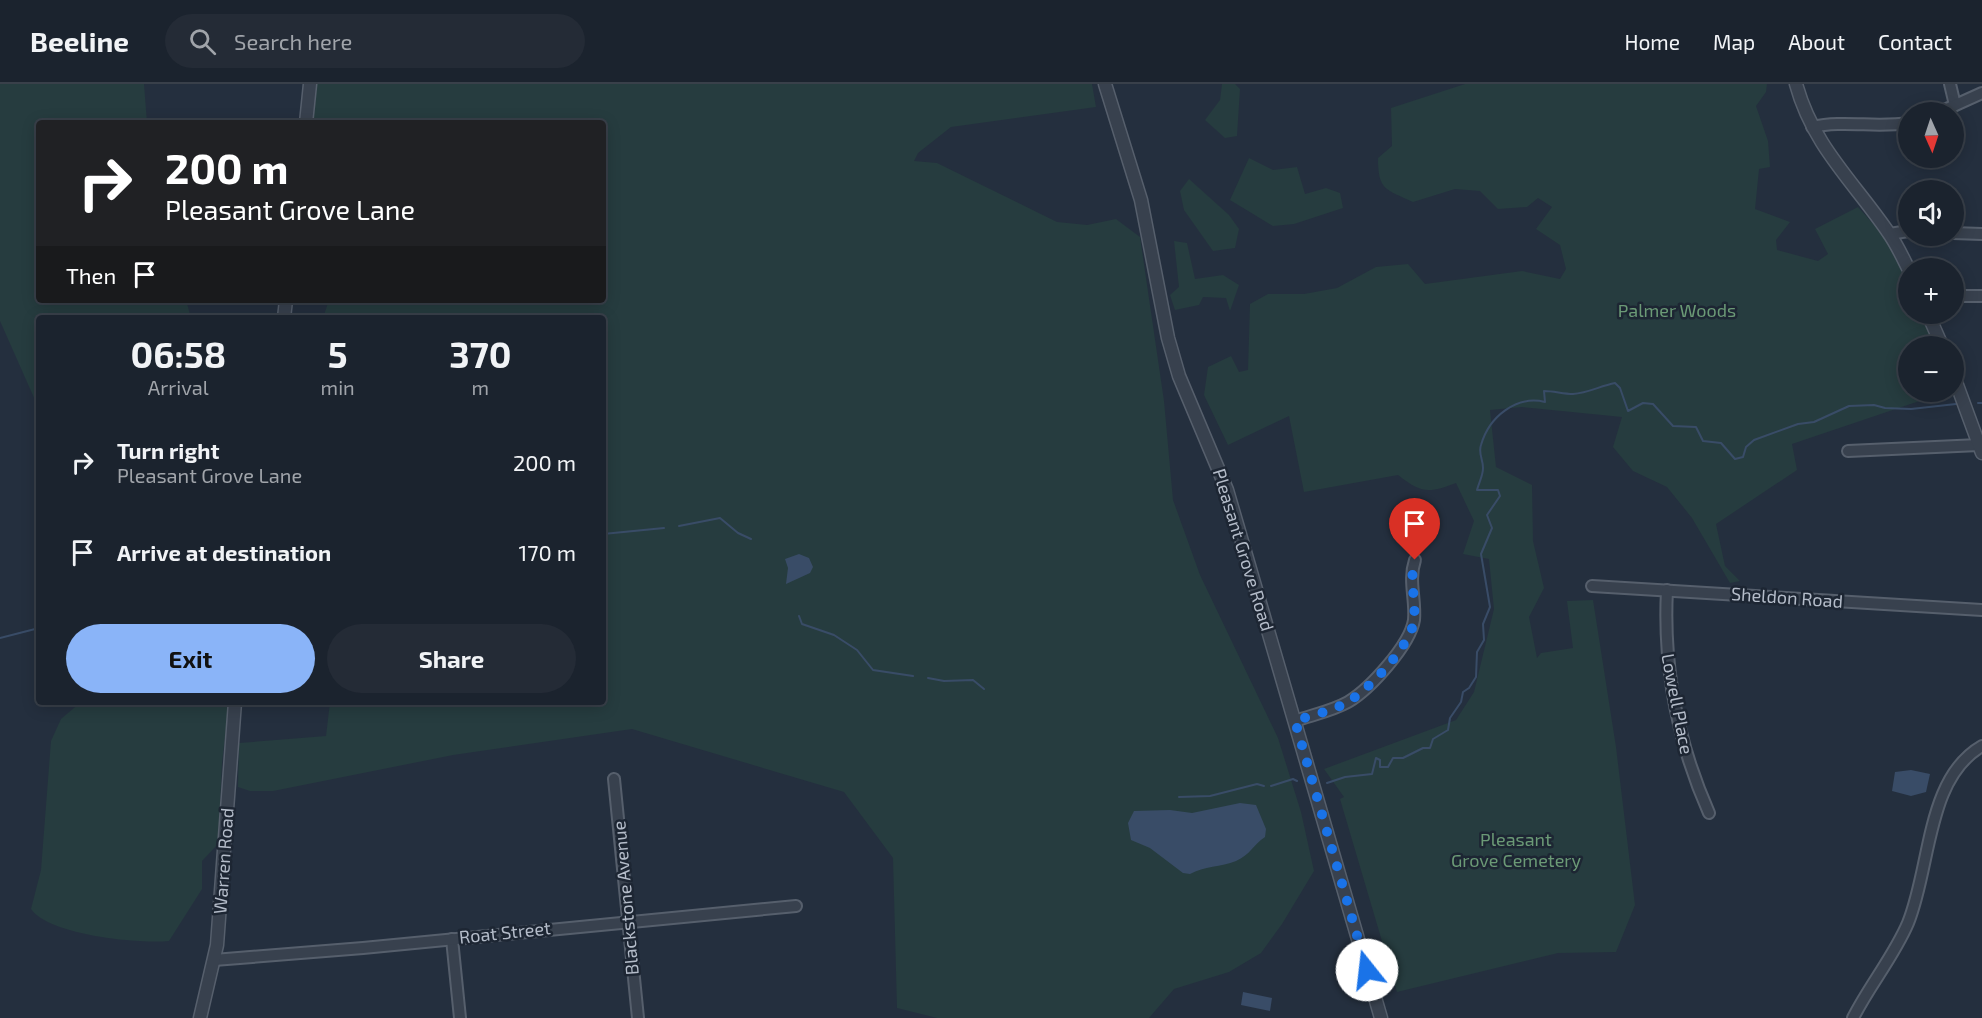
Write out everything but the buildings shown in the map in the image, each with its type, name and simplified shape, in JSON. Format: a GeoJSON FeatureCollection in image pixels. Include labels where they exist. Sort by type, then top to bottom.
{"type":"FeatureCollection","features":[{"type":"Feature","properties":{"kind":"street"},"geometry":{"type":"LineString","coordinates":[[306,120],[310,84]]}},
{"type":"Feature","properties":{"kind":"street","name":"Pleasant Grove Road"},"geometry":{"type":"LineString","coordinates":[[1105,84],[1141,200],[1167,339],[1179,376],[1227,490],[1380,1018]]}},
{"type":"Feature","properties":{"kind":"street"},"geometry":{"type":"LineString","coordinates":[[1796,84],[1812,127],[1835,165],[1890,234],[1903,258]]}},
{"type":"Feature","properties":{"kind":"street"},"geometry":{"type":"LineString","coordinates":[[1950,84],[1954,102]]}},
{"type":"Feature","properties":{"kind":"street"},"geometry":{"type":"LineString","coordinates":[[1962,102],[1982,93]]}},
{"type":"Feature","properties":{"kind":"street"},"geometry":{"type":"LineString","coordinates":[[1812,127],[1839,123],[1898,125]]}},
{"type":"Feature","properties":{"kind":"street"},"geometry":{"type":"LineString","coordinates":[[1890,234],[1898,233]]}},
{"type":"Feature","properties":{"kind":"street"},"geometry":{"type":"LineString","coordinates":[[1964,233],[1982,234]]}},
{"type":"Feature","properties":{"kind":"street"},"geometry":{"type":"LineString","coordinates":[[1964,296],[1982,297]]}},
{"type":"Feature","properties":{"kind":"street"},"geometry":{"type":"LineString","coordinates":[[1848,451],[1981,449],[1963,402]]}},
{"type":"Feature","properties":{"kind":"street"},"geometry":{"type":"LineString","coordinates":[[1295,721],[1351,700],[1377,676],[1395,655],[1406,640],[1413,623],[1411,572],[1415,560]]}},
{"type":"Feature","properties":{"kind":"street","name":"Sheldon Road"},"geometry":{"type":"LineString","coordinates":[[1592,586],[1982,610]]}},
{"type":"Feature","properties":{"kind":"street","name":"Lowell Place"},"geometry":{"type":"LineString","coordinates":[[1667,590],[1666,646],[1681,732],[1687,759],[1709,813]]}},
{"type":"Feature","properties":{"kind":"street","name":"Warren Road"},"geometry":{"type":"LineString","coordinates":[[200,1018],[214,960],[222,896],[235,705]]}},
{"type":"Feature","properties":{"kind":"street"},"geometry":{"type":"LineString","coordinates":[[1853,1018],[1907,926],[1917,900],[1943,790],[1958,765],[1982,746]]}},
{"type":"Feature","properties":{"kind":"street","name":"Blackstone Avenue"},"geometry":{"type":"LineString","coordinates":[[614,779],[638,1018]]}},
{"type":"Feature","properties":{"kind":"street","name":"Roat Street"},"geometry":{"type":"LineString","coordinates":[[214,960],[796,906]]}},
{"type":"Feature","properties":{"kind":"street"},"geometry":{"type":"LineString","coordinates":[[452,939],[460,1018]]}},
{"type":"Feature","properties":{"kind":"green space"},"geometry":{"type":"Polygon","coordinates":[[[0,84],[144,84],[147,120],[36,120],[36,303],[187,303],[190,315],[36,315],[36,402],[0,321],[0,84]]]}},
{"type":"Feature","properties":{"kind":"green space"},"geometry":{"type":"Polygon","coordinates":[[[317,84],[1092,84],[1096,107],[951,127],[918,153],[914,161],[937,163],[1057,222],[1087,225],[1116,219],[1140,237],[1164,401],[1173,500],[1200,575],[1278,738],[1301,812],[1314,871],[1282,924],[1261,953],[1229,972],[1174,989],[1149,1018],[937,1018],[897,1008],[893,858],[844,792],[632,729],[453,755],[273,791],[250,791],[238,787],[239,743],[326,736],[330,705],[606,705],[606,315],[324,315],[328,303],[606,303],[606,120],[313,120],[317,84]]]}},
{"type":"Feature","properties":{"kind":"green space"},"geometry":{"type":"Polygon","coordinates":[[[1222,84],[1235,84],[1240,89],[1237,136],[1225,138],[1205,120],[1220,100],[1222,84]]]}},
{"type":"Feature","properties":{"kind":"green space","name":"Palmer Woods"},"geometry":{"type":"Polygon","coordinates":[[[1465,84],[1767,84],[1766,92],[1756,106],[1768,141],[1770,167],[1759,169],[1755,209],[1790,222],[1776,240],[1777,250],[1818,261],[1828,254],[1815,229],[1858,207],[1902,258],[1898,258],[1898,324],[1926,324],[1930,336],[1898,336],[1898,402],[1916,402],[1792,444],[1797,470],[1716,524],[1725,566],[1740,581],[1730,583],[1692,518],[1667,487],[1633,471],[1613,447],[1622,417],[1522,407],[1490,410],[1496,467],[1532,485],[1533,541],[1544,588],[1529,617],[1537,658],[1541,653],[1573,648],[1567,601],[1593,600],[1616,747],[1635,905],[1616,952],[1558,953],[1397,992],[1340,799],[1344,797],[1324,769],[1456,720],[1474,692],[1494,609],[1489,559],[1463,554],[1474,521],[1456,483],[1439,489],[1426,490],[1413,486],[1398,475],[1304,492],[1289,416],[1228,445],[1204,395],[1208,367],[1231,356],[1239,372],[1248,370],[1250,304],[1268,294],[1304,294],[1337,288],[1376,267],[1408,264],[1425,284],[1522,271],[1560,279],[1566,269],[1560,245],[1536,229],[1552,207],[1538,198],[1527,207],[1498,209],[1480,191],[1455,189],[1413,202],[1385,187],[1378,169],[1378,158],[1392,146],[1391,108],[1465,84]]]}},
{"type":"Feature","properties":{"kind":"green space"},"geometry":{"type":"Polygon","coordinates":[[[1249,158],[1273,170],[1297,167],[1305,194],[1326,188],[1340,193],[1343,208],[1294,224],[1273,226],[1230,200],[1249,158]]]}},
{"type":"Feature","properties":{"kind":"green space"},"geometry":{"type":"Polygon","coordinates":[[[1189,179],[1229,215],[1239,229],[1235,248],[1213,251],[1184,210],[1180,191],[1189,179]]]}},
{"type":"Feature","properties":{"kind":"green space"},"geometry":{"type":"Polygon","coordinates":[[[1174,241],[1187,243],[1195,279],[1223,275],[1239,285],[1230,311],[1226,298],[1203,297],[1199,305],[1175,310],[1170,295],[1179,287],[1174,241]]]}},
{"type":"Feature","properties":{"kind":"green space"},"geometry":{"type":"Polygon","coordinates":[[[77,705],[229,705],[222,763],[218,844],[202,861],[202,889],[169,941],[137,941],[95,936],[56,925],[41,918],[31,909],[41,870],[51,741],[61,719],[77,705]]]}},
{"type":"Feature","properties":{"kind":"water"},"geometry":{"type":"Polygon","coordinates":[[[799,554],[809,558],[813,567],[810,573],[786,584],[788,568],[785,559],[799,554]]]}},
{"type":"Feature","properties":{"kind":"water"},"geometry":{"type":"Polygon","coordinates":[[[1911,770],[1930,774],[1926,792],[1911,796],[1892,791],[1895,772],[1911,770]]]}},
{"type":"Feature","properties":{"kind":"water"},"geometry":{"type":"Polygon","coordinates":[[[1240,803],[1256,805],[1266,829],[1265,837],[1245,856],[1236,861],[1201,869],[1190,874],[1183,873],[1150,848],[1131,840],[1128,823],[1134,811],[1170,810],[1192,813],[1240,803]]]}},
{"type":"Feature","properties":{"kind":"water"},"geometry":{"type":"Polygon","coordinates":[[[1243,992],[1272,998],[1270,1011],[1241,1005],[1243,992]]]}},
{"type":"Feature","properties":{"kind":"waterway"},"geometry":{"type":"LineString","coordinates":[[1327,783],[1345,777],[1372,774],[1376,758],[1380,760],[1380,767],[1388,767],[1393,758],[1403,758],[1423,748],[1430,748],[1433,739],[1448,730],[1450,718],[1461,702],[1463,692],[1469,688],[1476,677],[1477,652],[1484,640],[1483,624],[1490,607],[1481,554],[1492,528],[1487,515],[1500,496],[1498,490],[1477,490],[1483,471],[1480,448],[1490,425],[1505,410],[1524,402],[1545,402],[1544,391],[1573,394],[1615,383],[1620,388],[1628,411],[1643,403],[1653,404],[1673,426],[1696,427],[1703,441],[1721,443],[1735,459],[1743,457],[1746,447],[1754,440],[1798,424],[1814,422],[1849,406],[1874,405],[1885,408],[1911,409],[1956,404]]}},
{"type":"Feature","properties":{"kind":"waterway"},"geometry":{"type":"LineString","coordinates":[[679,526],[720,518],[738,533],[751,539]]}},
{"type":"Feature","properties":{"kind":"waterway"},"geometry":{"type":"LineString","coordinates":[[606,534],[664,528]]}},
{"type":"Feature","properties":{"kind":"waterway"},"geometry":{"type":"LineString","coordinates":[[799,616],[802,624],[834,635],[857,650],[873,670],[913,676]]}},
{"type":"Feature","properties":{"kind":"waterway"},"geometry":{"type":"LineString","coordinates":[[0,638],[36,629]]}},
{"type":"Feature","properties":{"kind":"waterway"},"geometry":{"type":"LineString","coordinates":[[928,678],[944,681],[973,680],[984,689]]}},
{"type":"Feature","properties":{"kind":"waterway"},"geometry":{"type":"LineString","coordinates":[[1271,786],[1293,779],[1297,781]]}},
{"type":"Feature","properties":{"kind":"waterway"},"geometry":{"type":"LineString","coordinates":[[1179,797],[1210,796],[1257,784],[1264,786]]}},
{"type":"Feature","properties":{"kind":"route"},"geometry":{"type":"LineString","coordinates":[[1367,970],[1295,721],[1351,700],[1377,676],[1406,640],[1413,623],[1411,572],[1415,560]]}},
{"type":"Feature","properties":{"kind":"park label","name":"Pleasant Grove Cemetery"},"geometry":{"type":"Point","coordinates":[1516,850]}}]}
